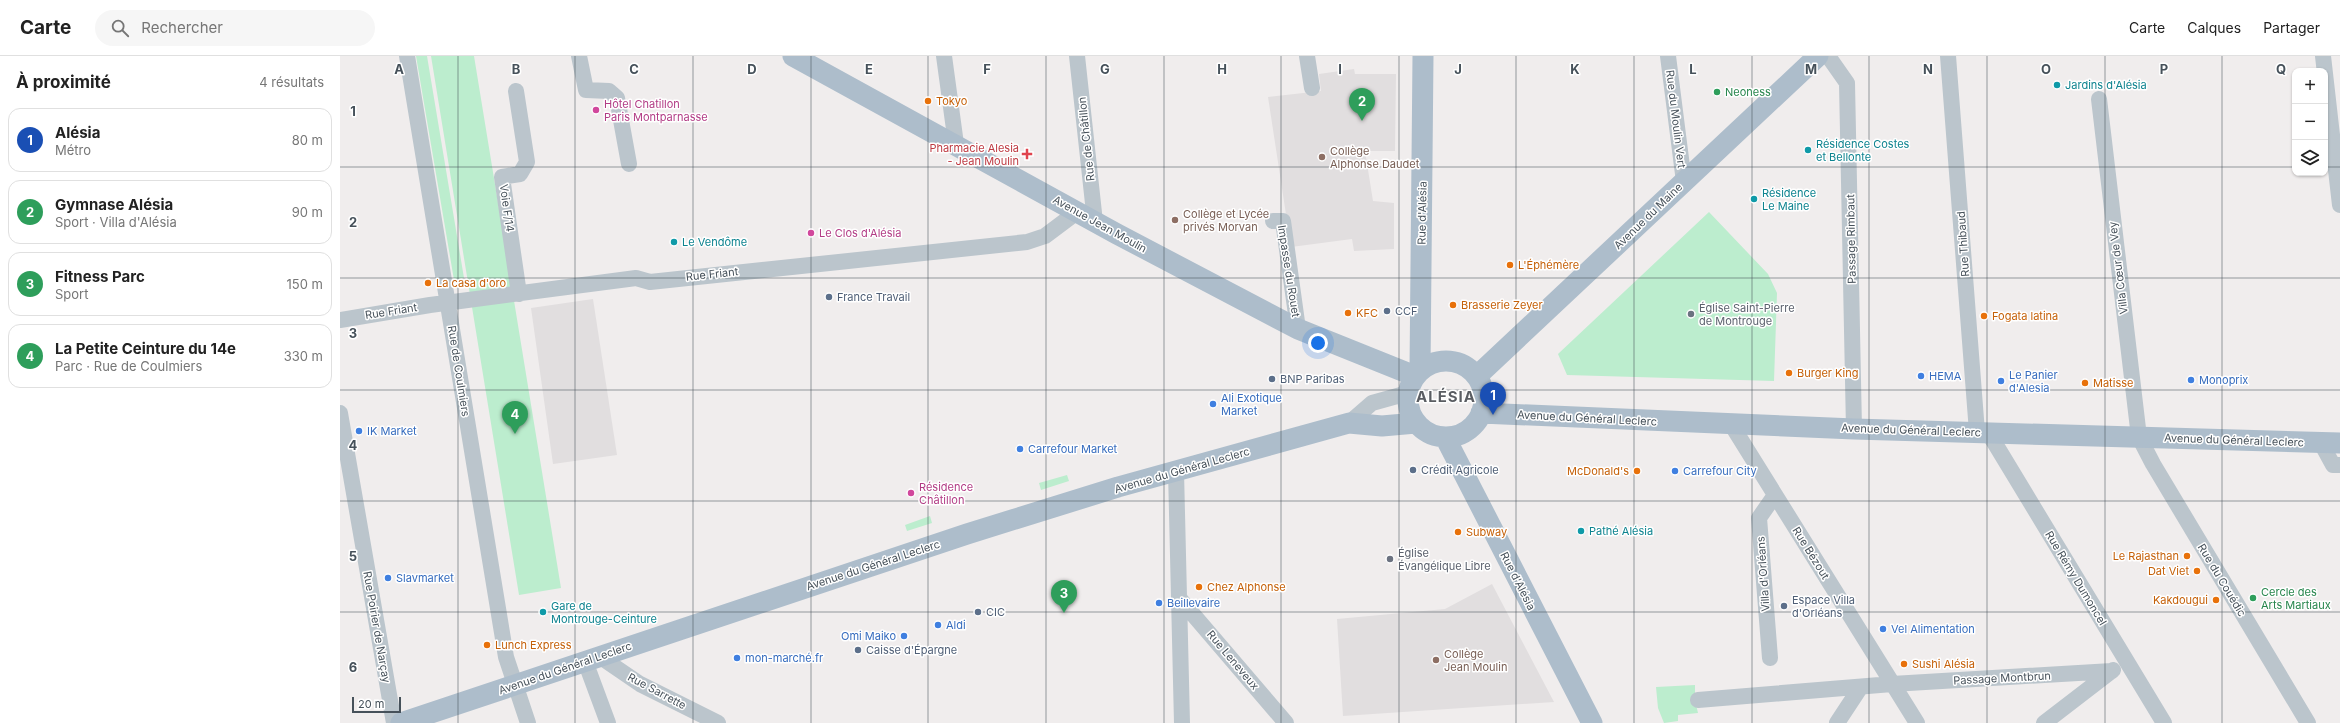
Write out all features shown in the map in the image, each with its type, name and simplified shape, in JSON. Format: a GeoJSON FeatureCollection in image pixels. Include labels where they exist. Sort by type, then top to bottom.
{"type":"FeatureCollection","features":[{"type":"Feature","properties":{"kind":"main road","name":"Avenue Jean Moulin"},"geometry":{"type":"LineString","coordinates":[[793,56],[956,144],[1095,222],[1298,329],[1414,379]]}},
{"type":"Feature","properties":{"kind":"main road","name":"Rue d'Alésia"},"geometry":{"type":"LineString","coordinates":[[1414,379],[1423,56]]}},
{"type":"Feature","properties":{"kind":"main road","name":"Avenue du Maine"},"geometry":{"type":"LineString","coordinates":[[1477,376],[1818,56]]}},
{"type":"Feature","properties":{"kind":"main road"},"geometry":{"type":"LineString","coordinates":[[1450,360],[1465,365],[1477,376],[1484,398],[1481,414],[1470,429],[1458,435],[1445,437],[1430,434],[1416,423],[1408,404],[1414,379],[1434,362],[1450,360]]}},
{"type":"Feature","properties":{"kind":"main road","name":"Avenue du Général Leclerc"},"geometry":{"type":"LineString","coordinates":[[1481,414],[1854,429],[2330,443]]}},
{"type":"Feature","properties":{"kind":"main road","name":"Avenue du Général Leclerc"},"geometry":{"type":"LineString","coordinates":[[401,723],[967,534],[1176,471],[1349,423],[1382,426],[1416,423]]}},
{"type":"Feature","properties":{"kind":"main road","name":"Rue d'Alésia"},"geometry":{"type":"LineString","coordinates":[[1445,437],[1592,723]]}},
{"type":"Feature","properties":{"kind":"street","name":"Rue de Coulmiers"},"geometry":{"type":"LineString","coordinates":[[407,56],[506,658],[528,723]]}},
{"type":"Feature","properties":{"kind":"street"},"geometry":{"type":"LineString","coordinates":[[579,56],[586,90],[609,91],[617,98],[629,164]]}},
{"type":"Feature","properties":{"kind":"street"},"geometry":{"type":"LineString","coordinates":[[944,56],[956,144]]}},
{"type":"Feature","properties":{"kind":"street","name":"Rue de Châtillon"},"geometry":{"type":"LineString","coordinates":[[1077,56],[1095,222]]}},
{"type":"Feature","properties":{"kind":"street"},"geometry":{"type":"LineString","coordinates":[[1307,56],[1312,88]]}},
{"type":"Feature","properties":{"kind":"street","name":"Rue du Moulin Vert"},"geometry":{"type":"LineString","coordinates":[[1668,56],[1684,182]]}},
{"type":"Feature","properties":{"kind":"street","name":"Passage Rimbaut"},"geometry":{"type":"LineString","coordinates":[[1828,56],[1847,83],[1854,429]]}},
{"type":"Feature","properties":{"kind":"street","name":"Rue Thibaud"},"geometry":{"type":"LineString","coordinates":[[1948,56],[1983,432]]}},
{"type":"Feature","properties":{"kind":"street"},"geometry":{"type":"LineString","coordinates":[[2323,56],[2340,205]]}},
{"type":"Feature","properties":{"kind":"street","name":"Voie F/14"},"geometry":{"type":"LineString","coordinates":[[516,91],[527,162],[520,174],[502,177],[519,294]]}},
{"type":"Feature","properties":{"kind":"street","name":"Villa Cœur de Vey"},"geometry":{"type":"LineString","coordinates":[[2099,99],[2139,437]]}},
{"type":"Feature","properties":{"kind":"street","name":"Rue Friant"},"geometry":{"type":"LineString","coordinates":[[340,320],[448,300],[519,294],[636,278],[650,282],[1027,242],[1045,236],[1077,212]]}},
{"type":"Feature","properties":{"kind":"street","name":"Impasse du Rouet"},"geometry":{"type":"LineString","coordinates":[[1273,221],[1283,221],[1298,329]]}},
{"type":"Feature","properties":{"kind":"street","name":"Avenue du Général Leclerc"},"geometry":{"type":"LineString","coordinates":[[1349,423],[1372,403],[1414,379]]}},
{"type":"Feature","properties":{"kind":"street","name":"Rue Poirier de Narçay"},"geometry":{"type":"LineString","coordinates":[[340,413],[394,723]]}},
{"type":"Feature","properties":{"kind":"street","name":"Rue Bézout"},"geometry":{"type":"LineString","coordinates":[[1731,424],[1917,723]]}},
{"type":"Feature","properties":{"kind":"street","name":"Rue Rémy Dumoncel"},"geometry":{"type":"LineString","coordinates":[[1983,432],[2164,723]]}},
{"type":"Feature","properties":{"kind":"street","name":"Rue du Couédic"},"geometry":{"type":"LineString","coordinates":[[2139,437],[2153,464],[2308,723]]}},
{"type":"Feature","properties":{"kind":"street"},"geometry":{"type":"LineString","coordinates":[[2330,443],[2333,465],[2340,465]]}},
{"type":"Feature","properties":{"kind":"street"},"geometry":{"type":"LineString","coordinates":[[1176,471],[1182,723]]}},
{"type":"Feature","properties":{"kind":"street","name":"Villa d'Orléans"},"geometry":{"type":"LineString","coordinates":[[1770,658],[1759,518],[1775,496]]}},
{"type":"Feature","properties":{"kind":"street","name":"Rue Leneveux"},"geometry":{"type":"LineString","coordinates":[[1179,598],[1286,723]]}},
{"type":"Feature","properties":{"kind":"street"},"geometry":{"type":"LineString","coordinates":[[592,659],[608,723]]}},
{"type":"Feature","properties":{"kind":"street","name":"Rue Sarrette"},"geometry":{"type":"LineString","coordinates":[[592,659],[718,723]]}},
{"type":"Feature","properties":{"kind":"street"},"geometry":{"type":"LineString","coordinates":[[2044,723],[2126,660]]}},
{"type":"Feature","properties":{"kind":"street","name":"Passage Montbrun"},"geometry":{"type":"LineString","coordinates":[[1860,688],[1892,684],[2112,671]]}},
{"type":"Feature","properties":{"kind":"street"},"geometry":{"type":"LineString","coordinates":[[1698,700],[1860,688]]}},
{"type":"Feature","properties":{"kind":"street"},"geometry":{"type":"LineString","coordinates":[[1837,723],[1860,688]]}},
{"type":"Feature","properties":{"kind":"shaded area","name":"Collège Alphonse Daudet"},"geometry":{"type":"Polygon","coordinates":[[[1354,69],[1355,74],[1396,74],[1395,151],[1365,151],[1373,201],[1394,203],[1394,249],[1354,251],[1352,239],[1291,247],[1268,97],[1321,91],[1319,74],[1354,69]]]}},
{"type":"Feature","properties":{"kind":"shaded area"},"geometry":{"type":"Polygon","coordinates":[[[593,299],[617,455],[553,464],[531,308],[593,299]]]}},
{"type":"Feature","properties":{"kind":"shaded area","name":"Collège Jean Moulin"},"geometry":{"type":"Polygon","coordinates":[[[1492,584],[1554,702],[1343,716],[1337,619],[1445,609],[1492,584]]]}},
{"type":"Feature","properties":{"kind":"green space"},"geometry":{"type":"Polygon","coordinates":[[[416,56],[427,56],[464,278],[454,280],[416,56]]]}},
{"type":"Feature","properties":{"kind":"green space"},"geometry":{"type":"Polygon","coordinates":[[[431,56],[474,56],[561,588],[519,595],[431,56]]]}},
{"type":"Feature","properties":{"kind":"green space"},"geometry":{"type":"Polygon","coordinates":[[[1709,212],[1768,274],[1777,293],[1774,381],[1567,375],[1558,354],[1709,212]]]}},
{"type":"Feature","properties":{"kind":"green space"},"geometry":{"type":"Polygon","coordinates":[[[1067,475],[1069,481],[1041,490],[1039,483],[1067,475]]]}},
{"type":"Feature","properties":{"kind":"green space"},"geometry":{"type":"Polygon","coordinates":[[[930,516],[932,523],[907,531],[905,525],[930,516]]]}},
{"type":"Feature","properties":{"kind":"green space"},"geometry":{"type":"Polygon","coordinates":[[[1695,685],[1695,700],[1698,713],[1678,715],[1678,721],[1664,723],[1658,708],[1656,687],[1695,685]]]}},
{"type":"Feature","properties":{"kind":"place","name":"Jardins d'Alésia"},"geometry":{"type":"Point","coordinates":[2057,85]}},
{"type":"Feature","properties":{"kind":"place","name":"Neoness"},"geometry":{"type":"Point","coordinates":[1717,92]}},
{"type":"Feature","properties":{"kind":"place","name":"Tokyo"},"geometry":{"type":"Point","coordinates":[928,101]}},
{"type":"Feature","properties":{"kind":"place","name":"Hôtel Chatillon Paris Montparnasse"},"geometry":{"type":"Point","coordinates":[596,110]}},
{"type":"Feature","properties":{"kind":"place","name":"Gymnase Alésia"},"geometry":{"type":"Point","coordinates":[1362,121]}},
{"type":"Feature","properties":{"kind":"place","name":"Résidence Costes et Bellonte"},"geometry":{"type":"Point","coordinates":[1808,150]}},
{"type":"Feature","properties":{"kind":"place","name":"Pharmacie Alesia - Jean Moulin"},"geometry":{"type":"Point","coordinates":[1027,154]}},
{"type":"Feature","properties":{"kind":"place","name":"Collège Alphonse Daudet"},"geometry":{"type":"Point","coordinates":[1322,157]}},
{"type":"Feature","properties":{"kind":"place","name":"Résidence Le Maine"},"geometry":{"type":"Point","coordinates":[1754,199]}},
{"type":"Feature","properties":{"kind":"place","name":"Collège et Lycée privés Morvan"},"geometry":{"type":"Point","coordinates":[1175,220]}},
{"type":"Feature","properties":{"kind":"place","name":"Le Clos d'Alésia"},"geometry":{"type":"Point","coordinates":[811,233]}},
{"type":"Feature","properties":{"kind":"place","name":"Le Vendôme"},"geometry":{"type":"Point","coordinates":[674,242]}},
{"type":"Feature","properties":{"kind":"place","name":"L'Éphémère"},"geometry":{"type":"Point","coordinates":[1510,265]}},
{"type":"Feature","properties":{"kind":"place","name":"La casa d'oro"},"geometry":{"type":"Point","coordinates":[428,283]}},
{"type":"Feature","properties":{"kind":"place","name":"France Travail"},"geometry":{"type":"Point","coordinates":[829,297]}},
{"type":"Feature","properties":{"kind":"place","name":"Brasserie Zeyer"},"geometry":{"type":"Point","coordinates":[1453,305]}},
{"type":"Feature","properties":{"kind":"place","name":"CCF"},"geometry":{"type":"Point","coordinates":[1387,311]}},
{"type":"Feature","properties":{"kind":"place","name":"KFC"},"geometry":{"type":"Point","coordinates":[1348,313]}},
{"type":"Feature","properties":{"kind":"place","name":"Église Saint-Pierre de Montrouge"},"geometry":{"type":"Point","coordinates":[1691,314]}},
{"type":"Feature","properties":{"kind":"place","name":"Fogata latina"},"geometry":{"type":"Point","coordinates":[1984,316]}},
{"type":"Feature","properties":{"kind":"place","name":"Burger King"},"geometry":{"type":"Point","coordinates":[1789,373]}},
{"type":"Feature","properties":{"kind":"place","name":"HEMA"},"geometry":{"type":"Point","coordinates":[1921,376]}},
{"type":"Feature","properties":{"kind":"place","name":"BNP Paribas"},"geometry":{"type":"Point","coordinates":[1272,379]}},
{"type":"Feature","properties":{"kind":"place","name":"Monoprix"},"geometry":{"type":"Point","coordinates":[2191,380]}},
{"type":"Feature","properties":{"kind":"place","name":"Le Panier d'Alesia"},"geometry":{"type":"Point","coordinates":[2001,381]}},
{"type":"Feature","properties":{"kind":"place","name":"Matisse"},"geometry":{"type":"Point","coordinates":[2085,383]}},
{"type":"Feature","properties":{"kind":"place","name":"Ali Exotique Market"},"geometry":{"type":"Point","coordinates":[1213,404]}},
{"type":"Feature","properties":{"kind":"place","name":"Alésia"},"geometry":{"type":"Point","coordinates":[1493,415]}},
{"type":"Feature","properties":{"kind":"place","name":"IK Market"},"geometry":{"type":"Point","coordinates":[359,431]}},
{"type":"Feature","properties":{"kind":"place","name":"La Petite Ceinture du 14e"},"geometry":{"type":"Point","coordinates":[515,434]}},
{"type":"Feature","properties":{"kind":"place","name":"Carrefour Market"},"geometry":{"type":"Point","coordinates":[1020,449]}},
{"type":"Feature","properties":{"kind":"place","name":"Crédit Agricole"},"geometry":{"type":"Point","coordinates":[1413,470]}},
{"type":"Feature","properties":{"kind":"place","name":"McDonald's"},"geometry":{"type":"Point","coordinates":[1637,471]}},
{"type":"Feature","properties":{"kind":"place","name":"Carrefour City"},"geometry":{"type":"Point","coordinates":[1675,471]}},
{"type":"Feature","properties":{"kind":"place","name":"Résidence Châtillon"},"geometry":{"type":"Point","coordinates":[911,493]}},
{"type":"Feature","properties":{"kind":"place","name":"Pathé Alésia"},"geometry":{"type":"Point","coordinates":[1581,531]}},
{"type":"Feature","properties":{"kind":"place","name":"Subway"},"geometry":{"type":"Point","coordinates":[1458,532]}},
{"type":"Feature","properties":{"kind":"place","name":"Le Rajasthan"},"geometry":{"type":"Point","coordinates":[2187,556]}},
{"type":"Feature","properties":{"kind":"place","name":"Église Évangélique Libre"},"geometry":{"type":"Point","coordinates":[1390,559]}},
{"type":"Feature","properties":{"kind":"place","name":"Dat Viet"},"geometry":{"type":"Point","coordinates":[2197,571]}},
{"type":"Feature","properties":{"kind":"place","name":"Slavmarket"},"geometry":{"type":"Point","coordinates":[388,578]}},
{"type":"Feature","properties":{"kind":"place","name":"Chez Alphonse"},"geometry":{"type":"Point","coordinates":[1199,587]}},
{"type":"Feature","properties":{"kind":"place","name":"Cercle des Arts Martiaux"},"geometry":{"type":"Point","coordinates":[2253,598]}},
{"type":"Feature","properties":{"kind":"place","name":"Kakdougui"},"geometry":{"type":"Point","coordinates":[2216,600]}},
{"type":"Feature","properties":{"kind":"place","name":"Beillevaire"},"geometry":{"type":"Point","coordinates":[1159,603]}},
{"type":"Feature","properties":{"kind":"place","name":"Espace Villa d'Orléans"},"geometry":{"type":"Point","coordinates":[1784,606]}},
{"type":"Feature","properties":{"kind":"place","name":"Gare de Montrouge-Ceinture"},"geometry":{"type":"Point","coordinates":[543,612]}},
{"type":"Feature","properties":{"kind":"place","name":"CIC"},"geometry":{"type":"Point","coordinates":[978,612]}},
{"type":"Feature","properties":{"kind":"place","name":"Fitness Parc"},"geometry":{"type":"Point","coordinates":[1064,613]}},
{"type":"Feature","properties":{"kind":"place","name":"Aldi"},"geometry":{"type":"Point","coordinates":[938,625]}},
{"type":"Feature","properties":{"kind":"place","name":"Vel Alimentation"},"geometry":{"type":"Point","coordinates":[1883,629]}},
{"type":"Feature","properties":{"kind":"place","name":"Omi Maiko"},"geometry":{"type":"Point","coordinates":[904,636]}},
{"type":"Feature","properties":{"kind":"place","name":"Lunch Express"},"geometry":{"type":"Point","coordinates":[487,645]}},
{"type":"Feature","properties":{"kind":"place","name":"Caisse d'Épargne"},"geometry":{"type":"Point","coordinates":[858,650]}},
{"type":"Feature","properties":{"kind":"place","name":"mon-marché.fr"},"geometry":{"type":"Point","coordinates":[737,658]}},
{"type":"Feature","properties":{"kind":"place","name":"Collège Jean Moulin"},"geometry":{"type":"Point","coordinates":[1436,660]}},
{"type":"Feature","properties":{"kind":"place","name":"Sushi Alésia"},"geometry":{"type":"Point","coordinates":[1904,664]}},
{"type":"Feature","properties":{"kind":"district","name":"ALÉSIA"},"geometry":{"type":"Point","coordinates":[1446,397]}}]}
